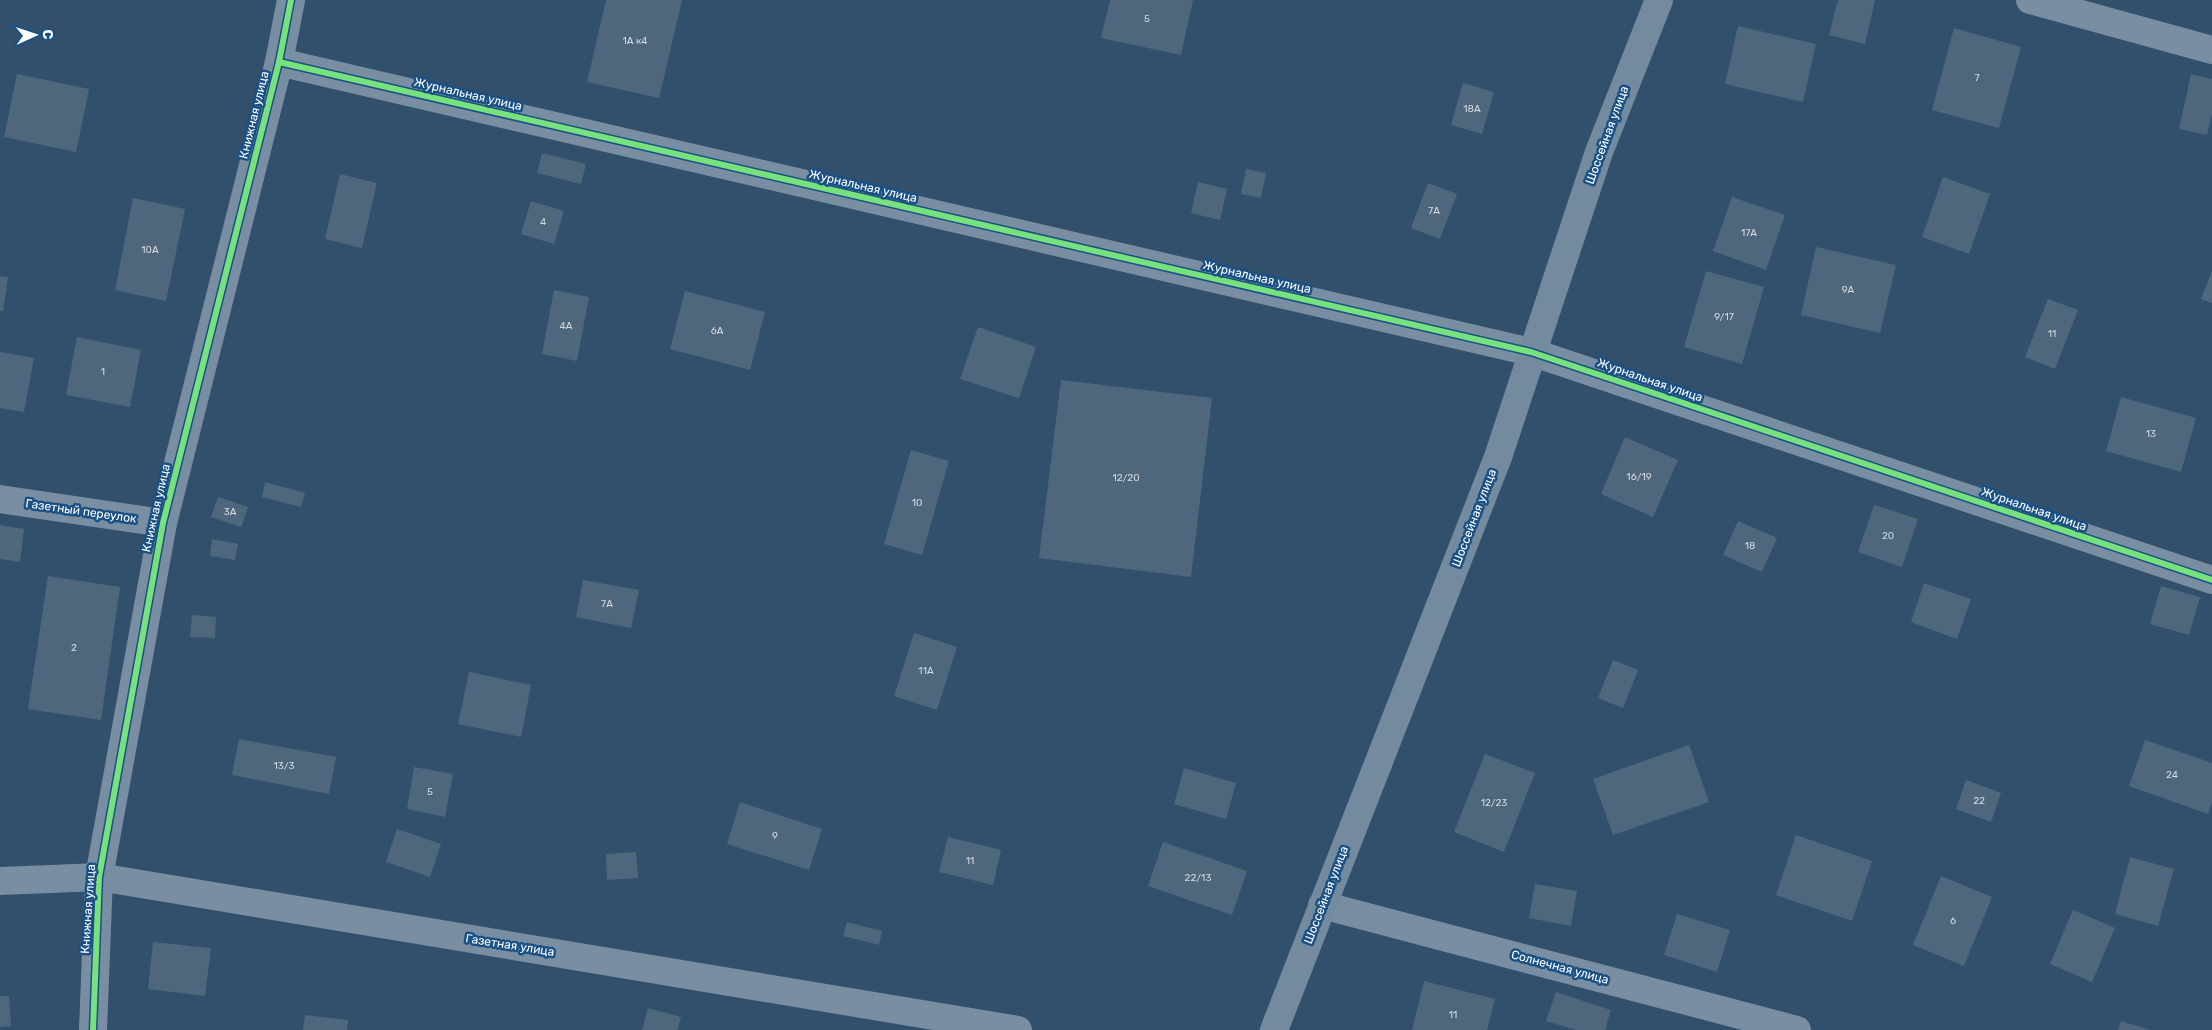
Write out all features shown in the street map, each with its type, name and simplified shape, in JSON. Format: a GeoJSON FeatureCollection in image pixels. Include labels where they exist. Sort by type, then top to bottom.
{"type":"FeatureCollection","features":[{"type":"Feature","properties":{"kind":"main road","name":"Шоссейная улица"},"geometry":{"type":"LineString","coordinates":[[1274,1030],[1500,450],[1599,152],[1659,0]]}},
{"type":"Feature","properties":{"kind":"street","name":"Книжная улица"},"geometry":{"type":"LineString","coordinates":[[93,1030],[99,876],[163,523],[279,62],[291,0]]}},
{"type":"Feature","properties":{"kind":"street"},"geometry":{"type":"LineString","coordinates":[[2030,0],[2212,50]]}},
{"type":"Feature","properties":{"kind":"street","name":"Журнальная улица"},"geometry":{"type":"LineString","coordinates":[[279,62],[1532,352],[2212,580]]}},
{"type":"Feature","properties":{"kind":"street","name":"Газетный переулок"},"geometry":{"type":"LineString","coordinates":[[0,499],[163,523]]}},
{"type":"Feature","properties":{"kind":"street","name":"Газетная улица"},"geometry":{"type":"LineString","coordinates":[[0,881],[99,876],[1018,1030]]}},
{"type":"Feature","properties":{"kind":"street","name":"Солнечная улица"},"geometry":{"type":"LineString","coordinates":[[1322,905],[1797,1030]]}},
{"type":"Feature","properties":{"kind":"building"},"geometry":{"type":"Polygon","coordinates":[[[606,0],[682,0],[659,98],[587,82],[606,0]]]}},
{"type":"Feature","properties":{"kind":"building"},"geometry":{"type":"Polygon","coordinates":[[[1110,0],[1193,0],[1181,55],[1101,38],[1110,0]]]}},
{"type":"Feature","properties":{"kind":"building"},"geometry":{"type":"Polygon","coordinates":[[[1838,0],[1875,0],[1865,44],[1829,35],[1838,0]]]}},
{"type":"Feature","properties":{"kind":"building"},"geometry":{"type":"Polygon","coordinates":[[[1738,26],[1816,44],[1803,102],[1725,84],[1738,26]]]}},
{"type":"Feature","properties":{"kind":"building"},"geometry":{"type":"Polygon","coordinates":[[[1954,28],[2021,47],[1999,128],[1932,110],[1954,28]]]}},
{"type":"Feature","properties":{"kind":"building"},"geometry":{"type":"Polygon","coordinates":[[[17,74],[89,89],[76,152],[4,137],[17,74]]]}},
{"type":"Feature","properties":{"kind":"building"},"geometry":{"type":"Polygon","coordinates":[[[2191,74],[2212,79],[2212,114],[2207,135],[2179,129],[2191,74]]]}},
{"type":"Feature","properties":{"kind":"building"},"geometry":{"type":"Polygon","coordinates":[[[1463,83],[1494,92],[1482,134],[1451,125],[1463,83]]]}},
{"type":"Feature","properties":{"kind":"building"},"geometry":{"type":"Polygon","coordinates":[[[542,153],[586,164],[581,184],[537,173],[542,153]]]}},
{"type":"Feature","properties":{"kind":"building"},"geometry":{"type":"Polygon","coordinates":[[[1246,169],[1266,173],[1261,198],[1241,194],[1246,169]]]}},
{"type":"Feature","properties":{"kind":"building"},"geometry":{"type":"Polygon","coordinates":[[[340,174],[377,183],[362,248],[325,239],[340,174]]]}},
{"type":"Feature","properties":{"kind":"building"},"geometry":{"type":"Polygon","coordinates":[[[1943,177],[1990,194],[1969,254],[1922,237],[1943,177]]]}},
{"type":"Feature","properties":{"kind":"building"},"geometry":{"type":"Polygon","coordinates":[[[1198,182],[1227,189],[1220,220],[1191,213],[1198,182]]]}},
{"type":"Feature","properties":{"kind":"building"},"geometry":{"type":"Polygon","coordinates":[[[1428,183],[1457,194],[1440,239],[1411,228],[1428,183]]]}},
{"type":"Feature","properties":{"kind":"building"},"geometry":{"type":"Polygon","coordinates":[[[1732,197],[1785,215],[1766,270],[1713,251],[1732,197]]]}},
{"type":"Feature","properties":{"kind":"building"},"geometry":{"type":"Polygon","coordinates":[[[133,198],[185,209],[166,301],[115,290],[133,198]]]}},
{"type":"Feature","properties":{"kind":"building"},"geometry":{"type":"Polygon","coordinates":[[[531,201],[564,211],[554,244],[521,234],[531,201]]]}},
{"type":"Feature","properties":{"kind":"building"},"geometry":{"type":"Polygon","coordinates":[[[1816,247],[1896,265],[1880,333],[1801,315],[1816,247]]]}},
{"type":"Feature","properties":{"kind":"building"},"geometry":{"type":"Polygon","coordinates":[[[1706,271],[1764,287],[1742,364],[1684,347],[1706,271]]]}},
{"type":"Feature","properties":{"kind":"building"},"geometry":{"type":"Polygon","coordinates":[[[2212,271],[2212,303],[2201,299],[2212,271]]]}},
{"type":"Feature","properties":{"kind":"building"},"geometry":{"type":"Polygon","coordinates":[[[0,276],[8,277],[3,311],[0,311],[0,276]]]}},
{"type":"Feature","properties":{"kind":"building"},"geometry":{"type":"Polygon","coordinates":[[[554,290],[589,297],[577,361],[542,354],[554,290]]]}},
{"type":"Feature","properties":{"kind":"building"},"geometry":{"type":"Polygon","coordinates":[[[685,291],[765,312],[750,370],[670,349],[685,291]]]}},
{"type":"Feature","properties":{"kind":"building"},"geometry":{"type":"Polygon","coordinates":[[[2048,299],[2078,310],[2055,369],[2025,357],[2048,299]]]}},
{"type":"Feature","properties":{"kind":"building"},"geometry":{"type":"Polygon","coordinates":[[[978,327],[1036,347],[1019,398],[960,379],[978,327]]]}},
{"type":"Feature","properties":{"kind":"building"},"geometry":{"type":"Polygon","coordinates":[[[77,337],[141,350],[130,407],[66,395],[77,337]]]}},
{"type":"Feature","properties":{"kind":"building"},"geometry":{"type":"Polygon","coordinates":[[[0,352],[34,358],[24,412],[0,408],[0,352]]]}},
{"type":"Feature","properties":{"kind":"building"},"geometry":{"type":"Polygon","coordinates":[[[1061,380],[1212,398],[1191,577],[1039,558],[1061,380]]]}},
{"type":"Feature","properties":{"kind":"building"},"geometry":{"type":"Polygon","coordinates":[[[2121,397],[2196,418],[2181,472],[2106,451],[2121,397]]]}},
{"type":"Feature","properties":{"kind":"building"},"geometry":{"type":"Polygon","coordinates":[[[1625,437],[1678,460],[1653,517],[1601,494],[1625,437]]]}},
{"type":"Feature","properties":{"kind":"building"},"geometry":{"type":"Polygon","coordinates":[[[911,450],[949,461],[922,555],[884,544],[911,450]]]}},
{"type":"Feature","properties":{"kind":"building"},"geometry":{"type":"Polygon","coordinates":[[[265,482],[305,493],[301,507],[262,497],[265,482]]]}},
{"type":"Feature","properties":{"kind":"building"},"geometry":{"type":"Polygon","coordinates":[[[218,497],[248,507],[241,527],[211,517],[218,497]]]}},
{"type":"Feature","properties":{"kind":"building"},"geometry":{"type":"Polygon","coordinates":[[[1874,505],[1918,519],[1902,567],[1858,552],[1874,505]]]}},
{"type":"Feature","properties":{"kind":"building"},"geometry":{"type":"Polygon","coordinates":[[[1738,521],[1777,538],[1762,572],[1723,555],[1738,521]]]}},
{"type":"Feature","properties":{"kind":"building"},"geometry":{"type":"Polygon","coordinates":[[[0,525],[24,529],[20,562],[0,559],[0,525]]]}},
{"type":"Feature","properties":{"kind":"building"},"geometry":{"type":"Polygon","coordinates":[[[212,539],[238,544],[235,560],[210,556],[212,539]]]}},
{"type":"Feature","properties":{"kind":"building"},"geometry":{"type":"Polygon","coordinates":[[[48,576],[120,587],[101,720],[28,709],[48,576]]]}},
{"type":"Feature","properties":{"kind":"building"},"geometry":{"type":"Polygon","coordinates":[[[583,580],[639,590],[631,628],[576,617],[583,580]]]}},
{"type":"Feature","properties":{"kind":"building"},"geometry":{"type":"Polygon","coordinates":[[[1924,583],[1971,599],[1957,639],[1911,622],[1924,583]]]}},
{"type":"Feature","properties":{"kind":"building"},"geometry":{"type":"Polygon","coordinates":[[[2161,586],[2200,597],[2189,635],[2150,624],[2161,586]]]}},
{"type":"Feature","properties":{"kind":"building"},"geometry":{"type":"Polygon","coordinates":[[[192,615],[216,617],[215,638],[190,637],[192,615]]]}},
{"type":"Feature","properties":{"kind":"building"},"geometry":{"type":"Polygon","coordinates":[[[914,633],[957,647],[937,710],[894,696],[914,633]]]}},
{"type":"Feature","properties":{"kind":"building"},"geometry":{"type":"Polygon","coordinates":[[[1613,660],[1638,670],[1623,708],[1598,698],[1613,660]]]}},
{"type":"Feature","properties":{"kind":"building"},"geometry":{"type":"Polygon","coordinates":[[[469,672],[531,685],[521,737],[458,724],[469,672]]]}},
{"type":"Feature","properties":{"kind":"building"},"geometry":{"type":"Polygon","coordinates":[[[239,739],[336,757],[329,794],[232,775],[239,739]]]}},
{"type":"Feature","properties":{"kind":"building"},"geometry":{"type":"Polygon","coordinates":[[[2145,740],[2212,763],[2212,802],[2208,814],[2129,786],[2145,740]]]}},
{"type":"Feature","properties":{"kind":"building"},"geometry":{"type":"Polygon","coordinates":[[[1689,745],[1709,802],[1613,835],[1593,779],[1689,745]]]}},
{"type":"Feature","properties":{"kind":"building"},"geometry":{"type":"Polygon","coordinates":[[[1485,754],[1535,773],[1504,852],[1454,832],[1485,754]]]}},
{"type":"Feature","properties":{"kind":"building"},"geometry":{"type":"Polygon","coordinates":[[[414,767],[453,774],[445,817],[407,809],[414,767]]]}},
{"type":"Feature","properties":{"kind":"building"},"geometry":{"type":"Polygon","coordinates":[[[1184,768],[1236,783],[1226,819],[1174,804],[1184,768]]]}},
{"type":"Feature","properties":{"kind":"building"},"geometry":{"type":"Polygon","coordinates":[[[1966,780],[2001,793],[1991,822],[1956,809],[1966,780]]]}},
{"type":"Feature","properties":{"kind":"building"},"geometry":{"type":"Polygon","coordinates":[[[740,802],[822,829],[809,870],[727,844],[740,802]]]}},
{"type":"Feature","properties":{"kind":"building"},"geometry":{"type":"Polygon","coordinates":[[[397,829],[441,844],[430,877],[386,862],[397,829]]]}},
{"type":"Feature","properties":{"kind":"building"},"geometry":{"type":"Polygon","coordinates":[[[1796,835],[1872,861],[1852,921],[1776,895],[1796,835]]]}},
{"type":"Feature","properties":{"kind":"building"},"geometry":{"type":"Polygon","coordinates":[[[948,837],[1001,850],[993,885],[939,872],[948,837]]]}},
{"type":"Feature","properties":{"kind":"building"},"geometry":{"type":"Polygon","coordinates":[[[1163,842],[1247,871],[1232,915],[1148,886],[1163,842]]]}},
{"type":"Feature","properties":{"kind":"building"},"geometry":{"type":"Polygon","coordinates":[[[636,852],[638,878],[607,880],[606,854],[636,852]]]}},
{"type":"Feature","properties":{"kind":"building"},"geometry":{"type":"Polygon","coordinates":[[[2130,857],[2174,869],[2158,926],[2115,914],[2130,857]]]}},
{"type":"Feature","properties":{"kind":"building"},"geometry":{"type":"Polygon","coordinates":[[[1941,876],[1992,897],[1964,966],[1913,945],[1941,876]]]}},
{"type":"Feature","properties":{"kind":"building"},"geometry":{"type":"Polygon","coordinates":[[[1535,884],[1577,891],[1571,926],[1529,918],[1535,884]]]}},
{"type":"Feature","properties":{"kind":"building"},"geometry":{"type":"Polygon","coordinates":[[[2073,910],[2115,928],[2092,982],[2050,964],[2073,910]]]}},
{"type":"Feature","properties":{"kind":"building"},"geometry":{"type":"Polygon","coordinates":[[[1677,914],[1730,930],[1717,972],[1664,955],[1677,914]]]}},
{"type":"Feature","properties":{"kind":"building"},"geometry":{"type":"Polygon","coordinates":[[[847,922],[882,931],[879,945],[843,936],[847,922]]]}},
{"type":"Feature","properties":{"kind":"building"},"geometry":{"type":"Polygon","coordinates":[[[153,942],[211,948],[205,996],[148,989],[153,942]]]}},
{"type":"Feature","properties":{"kind":"building"},"geometry":{"type":"Polygon","coordinates":[[[1424,981],[1495,999],[1487,1030],[1412,1030],[1424,981]]]}},
{"type":"Feature","properties":{"kind":"building"},"geometry":{"type":"Polygon","coordinates":[[[1556,992],[1611,1010],[1605,1030],[1576,1030],[1546,1021],[1556,992]]]}},
{"type":"Feature","properties":{"kind":"building"},"geometry":{"type":"Polygon","coordinates":[[[0,996],[9,996],[11,1026],[0,1027],[0,996]]]}},
{"type":"Feature","properties":{"kind":"building"},"geometry":{"type":"Polygon","coordinates":[[[648,1008],[681,1017],[677,1030],[642,1030],[648,1008]]]}},
{"type":"Feature","properties":{"kind":"building"},"geometry":{"type":"Polygon","coordinates":[[[305,1015],[348,1020],[347,1030],[303,1030],[305,1015]]]}},
{"type":"Feature","properties":{"kind":"building"},"geometry":{"type":"Polygon","coordinates":[[[2121,1021],[2150,1030],[2118,1030],[2121,1021]]]}},
{"type":"Feature","properties":{"kind":"cycle path"},"geometry":{"type":"LineString","coordinates":[[93,1030],[99,877],[163,523],[279,62],[291,0]]}},
{"type":"Feature","properties":{"kind":"cycle path"},"geometry":{"type":"LineString","coordinates":[[279,62],[1531,352],[2212,580]]}}]}
